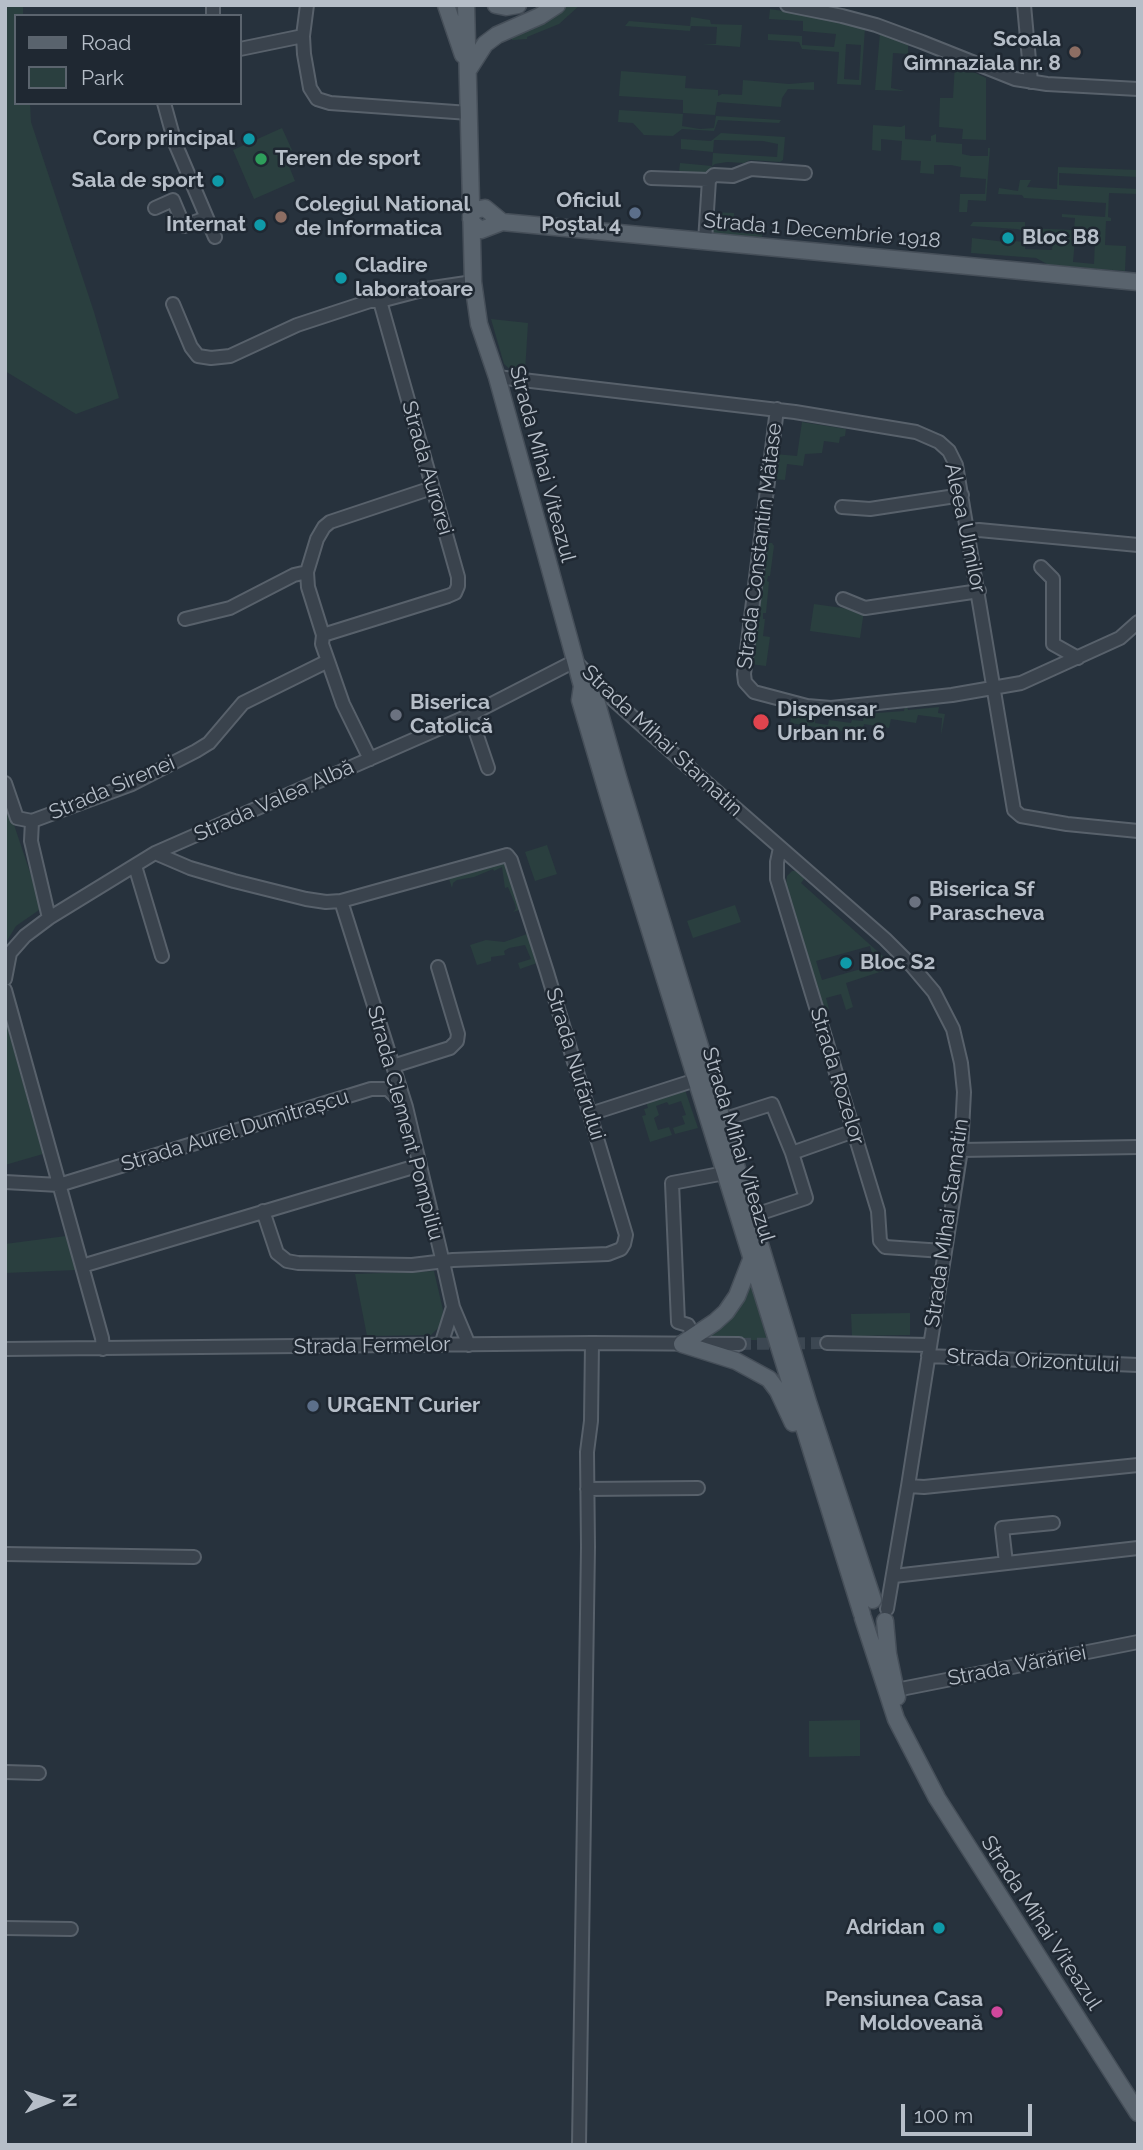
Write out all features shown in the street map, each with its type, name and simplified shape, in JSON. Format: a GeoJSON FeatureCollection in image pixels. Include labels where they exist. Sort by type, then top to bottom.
{"type":"FeatureCollection","features":[{"type":"Feature","properties":{"kind":"main road","name":"Strada Mihai Viteazul"},"geometry":{"type":"LineString","coordinates":[[446,5],[468,71]]}},
{"type":"Feature","properties":{"kind":"main road","name":"Strada Mihai Viteazul"},"geometry":{"type":"LineString","coordinates":[[466,5],[473,282],[480,324],[582,686],[580,700],[702,1078],[722,1120],[745,1207],[832,1477],[881,1610],[896,1690],[913,1753]]}},
{"type":"Feature","properties":{"kind":"main road"},"geometry":{"type":"LineString","coordinates":[[496,5],[518,5]]}},
{"type":"Feature","properties":{"kind":"main road"},"geometry":{"type":"LineString","coordinates":[[468,71],[485,44],[496,35],[540,16],[556,5]]}},
{"type":"Feature","properties":{"kind":"main road"},"geometry":{"type":"LineString","coordinates":[[471,180],[491,220],[476,228],[471,217]]}},
{"type":"Feature","properties":{"kind":"main road","name":"Strada Mihai Viteazul"},"geometry":{"type":"LineString","coordinates":[[474,251],[491,220]]}},
{"type":"Feature","properties":{"kind":"main road","name":"Strada 1 Decembrie 1918"},"geometry":{"type":"LineString","coordinates":[[491,220],[1138,282]]}},
{"type":"Feature","properties":{"kind":"main road","name":"Strada Mihai Viteazul"},"geometry":{"type":"LineString","coordinates":[[582,686],[602,697],[725,1173],[745,1207],[751,1260],[888,1698],[937,1798],[1138,2113]]}},
{"type":"Feature","properties":{"kind":"main road"},"geometry":{"type":"LineString","coordinates":[[688,1340],[721,1318],[732,1304],[751,1260]]}},
{"type":"Feature","properties":{"kind":"main road"},"geometry":{"type":"LineString","coordinates":[[688,1340],[769,1379],[778,1391],[817,1471]]}},
{"type":"Feature","properties":{"kind":"main road"},"geometry":{"type":"LineString","coordinates":[[864,1605],[881,1610],[875,1626],[868,1624],[862,1616],[864,1605]]}},
{"type":"Feature","properties":{"kind":"street"},"geometry":{"type":"LineString","coordinates":[[307,5],[303,36],[310,88],[317,99],[322,102],[469,113]]}},
{"type":"Feature","properties":{"kind":"street"},"geometry":{"type":"LineString","coordinates":[[787,5],[831,13],[876,26],[929,44],[1007,77],[1031,82],[1138,89]]}},
{"type":"Feature","properties":{"kind":"street"},"geometry":{"type":"LineString","coordinates":[[1024,5],[1031,82]]}},
{"type":"Feature","properties":{"kind":"street"},"geometry":{"type":"LineString","coordinates":[[242,49],[303,36]]}},
{"type":"Feature","properties":{"kind":"street"},"geometry":{"type":"LineString","coordinates":[[165,105],[176,143],[215,237]]}},
{"type":"Feature","properties":{"kind":"street"},"geometry":{"type":"LineString","coordinates":[[705,242],[709,180],[714,175],[733,176],[751,169],[805,173]]}},
{"type":"Feature","properties":{"kind":"street"},"geometry":{"type":"LineString","coordinates":[[651,178],[709,180]]}},
{"type":"Feature","properties":{"kind":"street"},"geometry":{"type":"LineString","coordinates":[[155,208],[173,200],[184,226],[206,218]]}},
{"type":"Feature","properties":{"kind":"street"},"geometry":{"type":"LineString","coordinates":[[173,304],[191,347],[198,356],[211,358],[230,356],[297,325],[370,301],[380,302],[426,289],[473,282]]}},
{"type":"Feature","properties":{"kind":"street","name":"Strada Aurorei"},"geometry":{"type":"LineString","coordinates":[[323,635],[455,593],[458,586],[458,577],[380,302]]}},
{"type":"Feature","properties":{"kind":"street","name":"Aleea Ulmilor"},"geometry":{"type":"LineString","coordinates":[[497,377],[776,409],[916,432],[929,436],[944,446],[953,458],[962,495],[1010,794],[1017,814],[1067,824],[1138,831]]}},
{"type":"Feature","properties":{"kind":"street","name":"Strada Constantin Mătase"},"geometry":{"type":"LineString","coordinates":[[776,409],[744,670],[745,682],[754,692],[807,706],[831,708],[995,688]]}},
{"type":"Feature","properties":{"kind":"street"},"geometry":{"type":"LineString","coordinates":[[370,759],[343,704],[322,644],[323,635],[308,587],[307,572],[317,539],[330,522],[432,488]]}},
{"type":"Feature","properties":{"kind":"street"},"geometry":{"type":"LineString","coordinates":[[842,508],[870,509],[962,495]]}},
{"type":"Feature","properties":{"kind":"street"},"geometry":{"type":"LineString","coordinates":[[969,531],[1138,545]]}},
{"type":"Feature","properties":{"kind":"street"},"geometry":{"type":"LineString","coordinates":[[1041,567],[1053,579],[1053,643],[1077,658]]}},
{"type":"Feature","properties":{"kind":"street"},"geometry":{"type":"LineString","coordinates":[[185,619],[230,608],[294,575],[307,572]]}},
{"type":"Feature","properties":{"kind":"street"},"geometry":{"type":"LineString","coordinates":[[843,599],[865,608],[979,591]]}},
{"type":"Feature","properties":{"kind":"street"},"geometry":{"type":"LineString","coordinates":[[995,688],[1032,680],[1119,639],[1138,622]]}},
{"type":"Feature","properties":{"kind":"street","name":"Strada Sirenei"},"geometry":{"type":"LineString","coordinates":[[32,821],[132,784],[196,751],[209,743],[243,703],[328,661]]}},
{"type":"Feature","properties":{"kind":"street","name":"Strada Mihai Stamatin"},"geometry":{"type":"LineString","coordinates":[[575,661],[602,697],[885,939],[934,992],[953,1029],[964,1092],[961,1150],[894,1576],[881,1610]]}},
{"type":"Feature","properties":{"kind":"street","name":"Strada Valea Albă"},"geometry":{"type":"LineString","coordinates":[[5,979],[10,953],[16,944],[49,918],[155,853],[470,715],[575,661]]}},
{"type":"Feature","properties":{"kind":"street"},"geometry":{"type":"LineString","coordinates":[[470,715],[488,768]]}},
{"type":"Feature","properties":{"kind":"street"},"geometry":{"type":"LineString","coordinates":[[5,783],[17,818],[32,821],[31,841],[49,918]]}},
{"type":"Feature","properties":{"kind":"street","name":"Strada Rozelor"},"geometry":{"type":"LineString","coordinates":[[780,848],[777,879],[878,1211],[880,1241],[885,1247],[943,1251]]}},
{"type":"Feature","properties":{"kind":"street","name":"Strada Nufărului"},"geometry":{"type":"LineString","coordinates":[[155,853],[190,868],[317,902],[341,901],[507,855],[511,860],[543,959],[626,1235],[621,1248],[608,1254],[453,1259],[412,1265],[298,1263],[287,1261],[277,1253],[263,1211]]}},
{"type":"Feature","properties":{"kind":"street"},"geometry":{"type":"LineString","coordinates":[[135,866],[162,956]]}},
{"type":"Feature","properties":{"kind":"street","name":"Strada Clement Pompiliu"},"geometry":{"type":"LineString","coordinates":[[341,901],[406,1107],[443,1262],[453,1307],[441,1346]]}},
{"type":"Feature","properties":{"kind":"street"},"geometry":{"type":"LineString","coordinates":[[393,1066],[450,1048],[457,1041],[458,1034],[438,967]]}},
{"type":"Feature","properties":{"kind":"street"},"geometry":{"type":"LineString","coordinates":[[5,990],[103,1349]]}},
{"type":"Feature","properties":{"kind":"street"},"geometry":{"type":"LineString","coordinates":[[590,1114],[702,1078]]}},
{"type":"Feature","properties":{"kind":"street","name":"Strada Aurel Dumitrașcu"},"geometry":{"type":"LineString","coordinates":[[59,1185],[371,1089],[388,1088],[406,1107]]}},
{"type":"Feature","properties":{"kind":"street"},"geometry":{"type":"LineString","coordinates":[[722,1120],[772,1104],[792,1153],[806,1198],[745,1207]]}},
{"type":"Feature","properties":{"kind":"street"},"geometry":{"type":"LineString","coordinates":[[792,1153],[854,1131]]}},
{"type":"Feature","properties":{"kind":"street"},"geometry":{"type":"LineString","coordinates":[[961,1150],[1138,1147]]}},
{"type":"Feature","properties":{"kind":"street"},"geometry":{"type":"LineString","coordinates":[[82,1266],[419,1164]]}},
{"type":"Feature","properties":{"kind":"street"},"geometry":{"type":"LineString","coordinates":[[688,1340],[688,1325],[678,1322],[672,1182],[725,1173]]}},
{"type":"Feature","properties":{"kind":"street"},"geometry":{"type":"LineString","coordinates":[[5,1182],[59,1185]]}},
{"type":"Feature","properties":{"kind":"street"},"geometry":{"type":"LineString","coordinates":[[453,1307],[469,1345]]}},
{"type":"Feature","properties":{"kind":"street","name":"Strada Fermelor"},"geometry":{"type":"LineString","coordinates":[[5,1349],[441,1346],[688,1340],[739,1344]]}},
{"type":"Feature","properties":{"kind":"street"},"geometry":{"type":"LineString","coordinates":[[579,2145],[587,1452],[592,1421],[592,1343]]}},
{"type":"Feature","properties":{"kind":"street"},"geometry":{"type":"LineString","coordinates":[[827,1343],[928,1350]]}},
{"type":"Feature","properties":{"kind":"street","name":"Strada Orizontului"},"geometry":{"type":"LineString","coordinates":[[928,1350],[1138,1366]]}},
{"type":"Feature","properties":{"kind":"street"},"geometry":{"type":"LineString","coordinates":[[908,1486],[924,1487],[1138,1465]]}},
{"type":"Feature","properties":{"kind":"street"},"geometry":{"type":"LineString","coordinates":[[587,1489],[698,1488]]}},
{"type":"Feature","properties":{"kind":"street"},"geometry":{"type":"LineString","coordinates":[[1006,1563],[1002,1528],[1052,1523]]}},
{"type":"Feature","properties":{"kind":"street"},"geometry":{"type":"LineString","coordinates":[[894,1576],[1138,1548]]}},
{"type":"Feature","properties":{"kind":"street"},"geometry":{"type":"LineString","coordinates":[[5,1554],[194,1557]]}},
{"type":"Feature","properties":{"kind":"street","name":"Strada Vărăriei"},"geometry":{"type":"LineString","coordinates":[[896,1690],[1138,1642]]}},
{"type":"Feature","properties":{"kind":"street"},"geometry":{"type":"LineString","coordinates":[[5,1772],[38,1773]]}},
{"type":"Feature","properties":{"kind":"street"},"geometry":{"type":"LineString","coordinates":[[5,1928],[71,1929]]}},
{"type":"Feature","properties":{"kind":"green space"},"geometry":{"type":"Polygon","coordinates":[[[5,5],[23,5],[23,14],[14,14],[14,105],[30,105],[31,122],[94,312],[119,398],[76,414],[5,371],[5,5]]]}},
{"type":"Feature","properties":{"kind":"green space"},"geometry":{"type":"Polygon","coordinates":[[[563,5],[580,5],[559,24],[527,39],[512,40],[512,31],[563,5]]]}},
{"type":"Feature","properties":{"kind":"green space"},"geometry":{"type":"Polygon","coordinates":[[[770,9],[865,28],[861,85],[837,84],[839,52],[802,49],[799,42],[768,40],[768,34],[802,36],[802,45],[834,47],[836,34],[803,31],[803,21],[769,19],[770,9]],[[846,44],[844,79],[859,80],[861,45],[846,44]]]}},
{"type":"Feature","properties":{"kind":"green space"},"geometry":{"type":"Polygon","coordinates":[[[691,17],[710,20],[711,24],[742,25],[740,47],[702,44],[716,44],[717,27],[691,26],[690,31],[625,26],[629,21],[690,26],[691,17]]]}},
{"type":"Feature","properties":{"kind":"green space"},"geometry":{"type":"Polygon","coordinates":[[[880,33],[908,43],[908,54],[893,53],[891,88],[905,91],[875,90],[880,33]]]}},
{"type":"Feature","properties":{"kind":"green space"},"geometry":{"type":"Polygon","coordinates":[[[940,57],[955,63],[940,62],[940,57]]]}},
{"type":"Feature","properties":{"kind":"green space"},"geometry":{"type":"Polygon","coordinates":[[[955,63],[986,78],[986,140],[962,139],[963,129],[939,127],[940,98],[953,98],[955,63]]]}},
{"type":"Feature","properties":{"kind":"green space"},"geometry":{"type":"Polygon","coordinates":[[[621,71],[686,76],[685,88],[718,90],[718,96],[742,95],[743,80],[789,84],[814,82],[814,90],[788,89],[782,98],[781,107],[717,102],[715,115],[683,113],[683,100],[619,96],[621,71]]]}},
{"type":"Feature","properties":{"kind":"green space"},"geometry":{"type":"Polygon","coordinates":[[[619,110],[683,114],[682,126],[700,129],[714,128],[716,116],[781,120],[779,123],[718,120],[714,131],[682,129],[673,136],[644,135],[633,123],[618,122],[619,110]]]}},
{"type":"Feature","properties":{"kind":"green space"},"geometry":{"type":"Polygon","coordinates":[[[873,125],[905,125],[905,139],[931,141],[931,136],[936,134],[936,142],[962,144],[962,154],[971,156],[988,156],[990,148],[986,201],[968,200],[967,212],[959,212],[960,194],[985,194],[986,179],[960,177],[961,167],[951,165],[934,165],[934,174],[920,173],[921,161],[901,160],[902,141],[881,139],[881,151],[872,150],[873,125]]]}},
{"type":"Feature","properties":{"kind":"green space","name":"Teren de sport"},"geometry":{"type":"Polygon","coordinates":[[[282,128],[292,150],[284,154],[295,181],[254,199],[233,150],[282,128]]]}},
{"type":"Feature","properties":{"kind":"green space"},"geometry":{"type":"Polygon","coordinates":[[[721,133],[785,137],[783,160],[715,164],[710,173],[679,172],[680,163],[712,166],[713,153],[777,157],[778,144],[763,141],[714,140],[713,152],[681,149],[681,139],[711,141],[721,133]]]}},
{"type":"Feature","properties":{"kind":"green space"},"geometry":{"type":"Polygon","coordinates":[[[1058,167],[1138,170],[1138,177],[1059,173],[1059,185],[1138,189],[1138,194],[1109,193],[1108,217],[1111,221],[1106,221],[1105,245],[1126,246],[1125,271],[1049,265],[1036,258],[971,253],[972,238],[1025,242],[1025,249],[1052,250],[1053,238],[1025,235],[1025,231],[1017,229],[970,226],[973,222],[1025,222],[1025,228],[1074,230],[1075,218],[1062,217],[1062,214],[1105,217],[1106,203],[998,194],[999,188],[1018,191],[1020,180],[1031,180],[1027,187],[1057,189],[1058,167]],[[1080,237],[1075,239],[1073,262],[1094,264],[1095,240],[1080,237]]]}},
{"type":"Feature","properties":{"kind":"green space"},"geometry":{"type":"Polygon","coordinates":[[[712,198],[715,198],[714,212],[734,213],[733,232],[754,234],[754,223],[763,224],[762,238],[710,235],[712,198]]]}},
{"type":"Feature","properties":{"kind":"green space"},"geometry":{"type":"Polygon","coordinates":[[[491,319],[528,323],[525,372],[512,371],[504,364],[491,319]]]}},
{"type":"Feature","properties":{"kind":"green space"},"geometry":{"type":"Polygon","coordinates":[[[802,422],[846,429],[845,436],[840,437],[839,443],[824,441],[822,453],[805,454],[803,466],[787,464],[785,480],[772,479],[775,454],[797,456],[802,422]]]}},
{"type":"Feature","properties":{"kind":"green space"},"geometry":{"type":"Polygon","coordinates":[[[764,542],[774,546],[767,581],[766,613],[763,613],[763,636],[770,637],[766,666],[750,664],[764,542]]]}},
{"type":"Feature","properties":{"kind":"green space"},"geometry":{"type":"Polygon","coordinates":[[[814,604],[864,611],[860,638],[810,631],[814,604]]]}},
{"type":"Feature","properties":{"kind":"green space"},"geometry":{"type":"Polygon","coordinates":[[[905,705],[908,710],[939,707],[938,713],[945,714],[941,735],[942,718],[918,715],[916,723],[891,719],[889,728],[864,724],[862,734],[839,731],[838,738],[814,735],[815,727],[790,723],[795,710],[816,713],[815,723],[828,725],[829,720],[851,723],[852,720],[863,721],[864,714],[904,711],[905,705]]]}},
{"type":"Feature","properties":{"kind":"green space"},"geometry":{"type":"Polygon","coordinates":[[[5,798],[42,908],[16,926],[5,944],[5,798]]]}},
{"type":"Feature","properties":{"kind":"green space"},"geometry":{"type":"Polygon","coordinates":[[[547,845],[557,874],[535,881],[525,852],[547,845]]]}},
{"type":"Feature","properties":{"kind":"green space"},"geometry":{"type":"Polygon","coordinates":[[[500,859],[507,862],[522,909],[513,912],[516,909],[515,904],[508,887],[505,888],[502,867],[457,880],[452,888],[448,876],[500,859]]]}},
{"type":"Feature","properties":{"kind":"green space"},"geometry":{"type":"Polygon","coordinates":[[[792,871],[798,871],[805,878],[801,883],[895,967],[846,983],[853,1007],[846,1010],[841,994],[826,998],[829,1009],[825,1012],[786,884],[787,876],[792,871]],[[870,946],[816,961],[822,980],[875,965],[870,946]]]}},
{"type":"Feature","properties":{"kind":"green space"},"geometry":{"type":"Polygon","coordinates":[[[735,905],[741,922],[693,938],[687,921],[735,905]]]}},
{"type":"Feature","properties":{"kind":"green space"},"geometry":{"type":"Polygon","coordinates":[[[530,933],[540,962],[520,969],[518,963],[531,959],[525,945],[509,948],[504,951],[505,955],[491,957],[491,961],[477,965],[470,945],[486,940],[504,942],[530,933]]]}},
{"type":"Feature","properties":{"kind":"green space"},"geometry":{"type":"Polygon","coordinates":[[[5,1019],[43,1154],[5,1165],[5,1019]]]}},
{"type":"Feature","properties":{"kind":"green space"},"geometry":{"type":"Polygon","coordinates":[[[685,1090],[698,1128],[675,1134],[673,1128],[685,1124],[682,1116],[686,1115],[681,1101],[669,1105],[667,1102],[656,1106],[659,1115],[654,1118],[658,1130],[669,1127],[672,1135],[650,1142],[642,1116],[646,1115],[644,1109],[648,1108],[646,1102],[685,1090]]]}},
{"type":"Feature","properties":{"kind":"green space"},"geometry":{"type":"Polygon","coordinates":[[[66,1236],[76,1270],[5,1273],[5,1244],[66,1236]]]}},
{"type":"Feature","properties":{"kind":"green space"},"geometry":{"type":"Polygon","coordinates":[[[434,1271],[443,1310],[442,1324],[431,1335],[367,1336],[355,1274],[434,1271]]]}},
{"type":"Feature","properties":{"kind":"green space"},"geometry":{"type":"Polygon","coordinates":[[[750,1280],[767,1340],[705,1340],[704,1335],[750,1280]]]}},
{"type":"Feature","properties":{"kind":"green space"},"geometry":{"type":"Polygon","coordinates":[[[910,1313],[910,1335],[852,1336],[851,1314],[910,1313]]]}},
{"type":"Feature","properties":{"kind":"green space"},"geometry":{"type":"Polygon","coordinates":[[[860,1720],[860,1756],[809,1757],[809,1721],[860,1720]]]}},
{"type":"Feature","properties":{"kind":"tunnel"},"geometry":{"type":"LineString","coordinates":[[739,1344],[827,1343]]}},
{"type":"Feature","properties":{"kind":"place","name":"Scoala Gimnaziala nr. 8"},"geometry":{"type":"Point","coordinates":[1075,52]}},
{"type":"Feature","properties":{"kind":"place","name":"Corp principal"},"geometry":{"type":"Point","coordinates":[249,139]}},
{"type":"Feature","properties":{"kind":"place","name":"Teren de sport"},"geometry":{"type":"Point","coordinates":[261,159]}},
{"type":"Feature","properties":{"kind":"place","name":"Sala de sport"},"geometry":{"type":"Point","coordinates":[218,181]}},
{"type":"Feature","properties":{"kind":"place","name":"Oficiul Poștal 4"},"geometry":{"type":"Point","coordinates":[635,213]}},
{"type":"Feature","properties":{"kind":"place","name":"Colegiul National de Informatica"},"geometry":{"type":"Point","coordinates":[281,217]}},
{"type":"Feature","properties":{"kind":"place","name":"Internat"},"geometry":{"type":"Point","coordinates":[260,225]}},
{"type":"Feature","properties":{"kind":"place","name":"Bloc B8"},"geometry":{"type":"Point","coordinates":[1008,238]}},
{"type":"Feature","properties":{"kind":"place","name":"Cladire laboratoare"},"geometry":{"type":"Point","coordinates":[341,278]}},
{"type":"Feature","properties":{"kind":"place","name":"Biserica Catolică"},"geometry":{"type":"Point","coordinates":[396,715]}},
{"type":"Feature","properties":{"kind":"place","name":"Dispensar Urban nr. 6"},"geometry":{"type":"Point","coordinates":[761,722]}},
{"type":"Feature","properties":{"kind":"place","name":"Biserica Sf Parascheva"},"geometry":{"type":"Point","coordinates":[915,902]}},
{"type":"Feature","properties":{"kind":"place","name":"Bloc S2"},"geometry":{"type":"Point","coordinates":[846,963]}},
{"type":"Feature","properties":{"kind":"place","name":"URGENT Curier"},"geometry":{"type":"Point","coordinates":[313,1406]}},
{"type":"Feature","properties":{"kind":"place","name":"Adridan"},"geometry":{"type":"Point","coordinates":[939,1928]}},
{"type":"Feature","properties":{"kind":"place","name":"Pensiunea Casa Moldoveană"},"geometry":{"type":"Point","coordinates":[997,2012]}}]}
